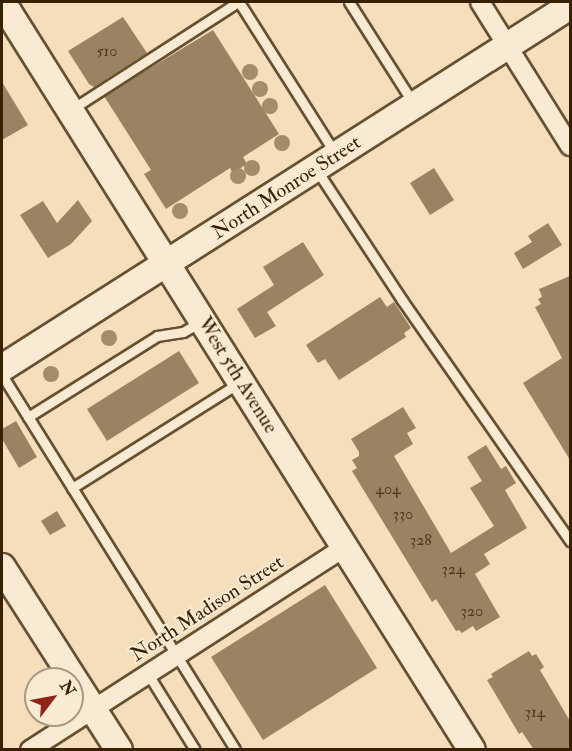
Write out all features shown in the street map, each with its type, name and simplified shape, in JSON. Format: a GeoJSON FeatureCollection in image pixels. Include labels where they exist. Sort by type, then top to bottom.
{"type":"FeatureCollection","features":[{"type":"Feature","properties":{"kind":"street","name":"West 5th Avenue"},"geometry":{"type":"LineString","coordinates":[[2,2],[346,546],[472,750]]}},
{"type":"Feature","properties":{"kind":"street"},"geometry":{"type":"LineString","coordinates":[[480,2],[570,146]]}},
{"type":"Feature","properties":{"kind":"street","name":"North Monroe Street"},"geometry":{"type":"LineString","coordinates":[[2,368],[570,6]]}},
{"type":"Feature","properties":{"kind":"street","name":"North Madison Street"},"geometry":{"type":"LineString","coordinates":[[30,750],[346,546]]}},
{"type":"Feature","properties":{"kind":"street"},"geometry":{"type":"LineString","coordinates":[[2,567],[119,750]]}},
{"type":"Feature","properties":{"kind":"lane"},"geometry":{"type":"LineString","coordinates":[[71,110],[238,2],[336,155]]}},
{"type":"Feature","properties":{"kind":"lane"},"geometry":{"type":"LineString","coordinates":[[349,2],[415,105]]}},
{"type":"Feature","properties":{"kind":"lane"},"geometry":{"type":"LineString","coordinates":[[315,169],[402,300],[570,541]]}},
{"type":"Feature","properties":{"kind":"lane"},"geometry":{"type":"LineString","coordinates":[[28,417],[157,336],[183,332],[203,320]]}},
{"type":"Feature","properties":{"kind":"lane"},"geometry":{"type":"LineString","coordinates":[[2,375],[235,750]]}},
{"type":"Feature","properties":{"kind":"lane"},"geometry":{"type":"LineString","coordinates":[[72,488],[242,381]]}},
{"type":"Feature","properties":{"kind":"lane"},"geometry":{"type":"LineString","coordinates":[[148,674],[195,750]]}},
{"type":"Feature","properties":{"kind":"building"},"geometry":{"type":"Polygon","coordinates":[[[123,17],[147,53],[94,87],[89,84],[68,51],[123,17]]]}},
{"type":"Feature","properties":{"kind":"building"},"geometry":{"type":"Polygon","coordinates":[[[213,30],[279,134],[243,157],[247,164],[233,173],[230,168],[166,209],[144,174],[151,170],[104,96],[213,30]]]}},
{"type":"Feature","properties":{"kind":"building"},"geometry":{"type":"Polygon","coordinates":[[[2,82],[28,125],[2,140],[2,82]]]}},
{"type":"Feature","properties":{"kind":"building"},"geometry":{"type":"Polygon","coordinates":[[[434,168],[454,200],[430,215],[410,183],[434,168]]]}},
{"type":"Feature","properties":{"kind":"building"},"geometry":{"type":"Polygon","coordinates":[[[78,200],[92,221],[71,244],[48,258],[20,215],[43,201],[57,223],[78,200]]]}},
{"type":"Feature","properties":{"kind":"building"},"geometry":{"type":"Polygon","coordinates":[[[548,223],[562,245],[523,269],[514,253],[532,242],[528,236],[548,223]]]}},
{"type":"Feature","properties":{"kind":"building"},"geometry":{"type":"Polygon","coordinates":[[[303,242],[324,275],[267,312],[276,326],[255,338],[237,309],[274,285],[263,267],[303,242]]]}},
{"type":"Feature","properties":{"kind":"building"},"geometry":{"type":"Polygon","coordinates":[[[570,276],[570,460],[523,383],[562,358],[535,307],[541,304],[538,299],[542,297],[539,289],[570,276]]]}},
{"type":"Feature","properties":{"kind":"building"},"geometry":{"type":"Polygon","coordinates":[[[380,297],[387,307],[394,302],[411,328],[404,333],[406,337],[339,380],[325,359],[318,363],[306,345],[380,297]]]}},
{"type":"Feature","properties":{"kind":"building"},"geometry":{"type":"Polygon","coordinates":[[[179,351],[199,383],[107,441],[87,409],[179,351]]]}},
{"type":"Feature","properties":{"kind":"building"},"geometry":{"type":"Polygon","coordinates":[[[403,407],[416,428],[407,433],[413,444],[394,456],[451,553],[494,526],[470,488],[482,481],[467,457],[486,445],[501,469],[506,466],[516,483],[505,490],[527,528],[484,554],[490,564],[475,574],[500,617],[476,631],[473,626],[462,633],[459,630],[456,631],[436,599],[432,602],[352,471],[357,468],[352,460],[359,456],[359,452],[351,439],[403,407]]]}},
{"type":"Feature","properties":{"kind":"building"},"geometry":{"type":"Polygon","coordinates":[[[16,421],[37,457],[19,468],[2,439],[2,429],[16,421]]]}},
{"type":"Feature","properties":{"kind":"building"},"geometry":{"type":"Polygon","coordinates":[[[57,511],[66,526],[50,535],[41,521],[57,511]]]}},
{"type":"Feature","properties":{"kind":"building"},"geometry":{"type":"Polygon","coordinates":[[[325,585],[377,668],[263,740],[211,657],[325,585]]]}},
{"type":"Feature","properties":{"kind":"building"},"geometry":{"type":"Polygon","coordinates":[[[529,651],[532,656],[536,654],[544,667],[540,670],[570,721],[570,750],[534,750],[522,732],[519,734],[487,680],[493,677],[491,674],[529,651]]]}}]}
